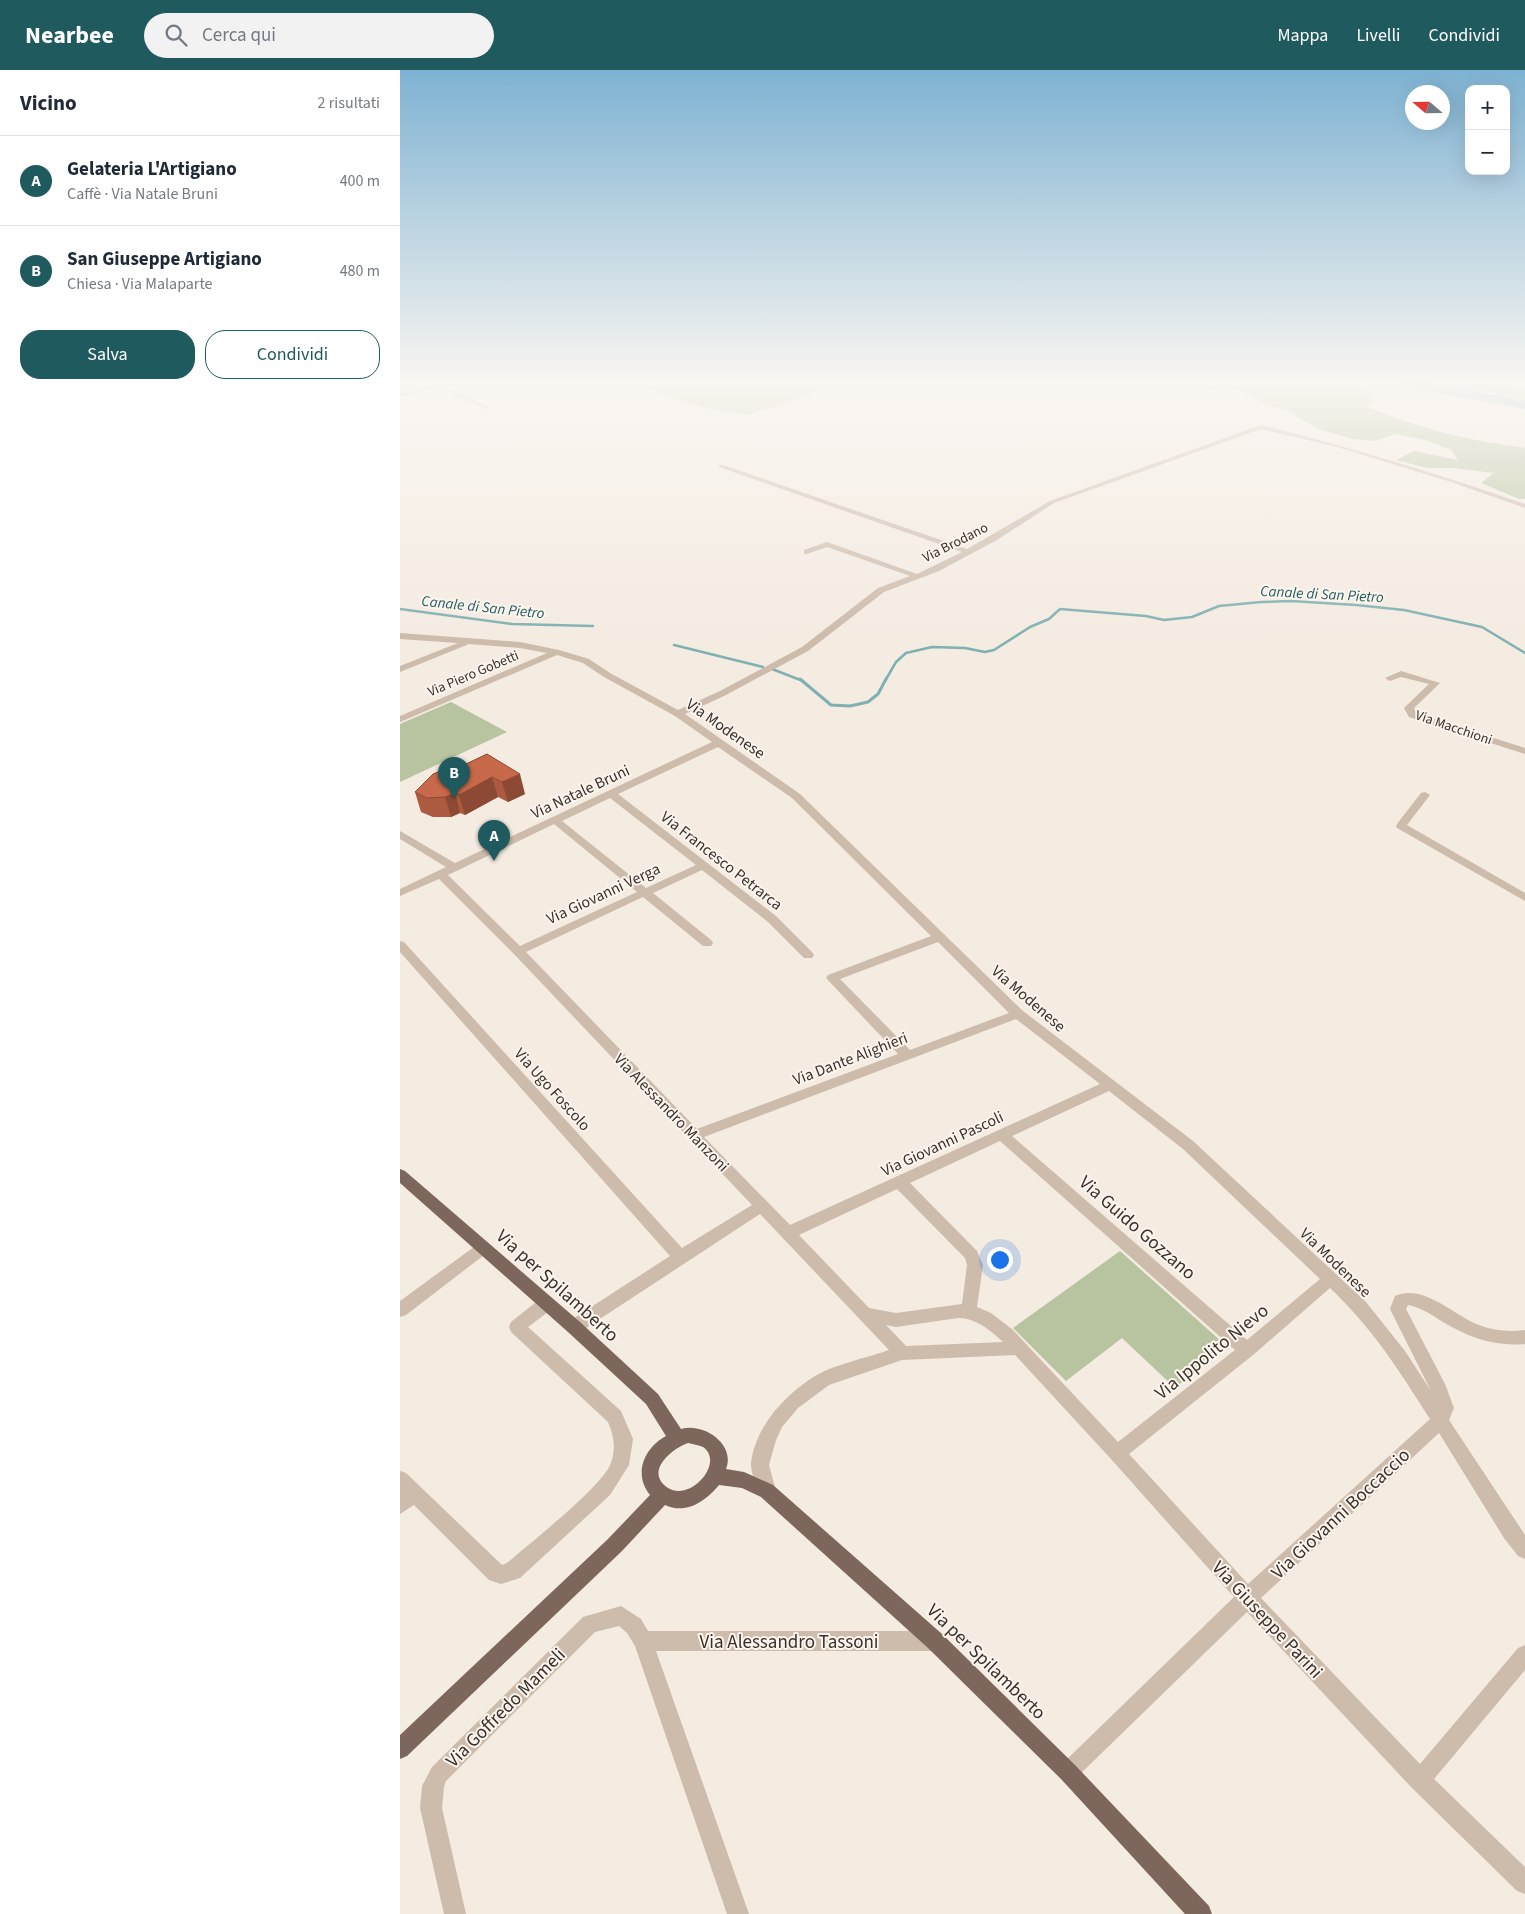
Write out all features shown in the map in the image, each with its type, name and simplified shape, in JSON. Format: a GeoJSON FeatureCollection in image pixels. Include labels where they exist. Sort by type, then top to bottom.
{"type":"FeatureCollection","features":[{"type":"Feature","properties":{"kind":"main road","name":"Via per Spilamberto"},"geometry":{"type":"LineString","coordinates":[[400,1175],[574,1327],[652,1399],[677,1438]]}},
{"type":"Feature","properties":{"kind":"main road"},"geometry":{"type":"LineString","coordinates":[[688,1435],[708,1440],[715,1447],[719,1455],[716,1476],[710,1484],[692,1497],[672,1498],[662,1495],[654,1487],[650,1476],[651,1465],[656,1453],[665,1444],[688,1435]]}},
{"type":"Feature","properties":{"kind":"main road","name":"Via per Spilamberto"},"geometry":{"type":"LineString","coordinates":[[716,1476],[744,1480],[767,1490],[935,1641],[1068,1772],[1201,1914]]}},
{"type":"Feature","properties":{"kind":"main road"},"geometry":{"type":"LineString","coordinates":[[400,1749],[615,1545],[662,1495]]}},
{"type":"Feature","properties":{"kind":"street"},"geometry":{"type":"LineString","coordinates":[[721,466],[968,552]]}},
{"type":"Feature","properties":{"kind":"street","name":"Via Brodano"},"geometry":{"type":"LineString","coordinates":[[678,714],[805,650],[881,590],[936,569],[1019,524],[1052,502],[1152,466]]}},
{"type":"Feature","properties":{"kind":"street","name":"Via Brodano"},"geometry":{"type":"LineString","coordinates":[[1404,466],[1525,506]]}},
{"type":"Feature","properties":{"kind":"street"},"geometry":{"type":"LineString","coordinates":[[807,552],[827,544],[916,576]]}},
{"type":"Feature","properties":{"kind":"street","name":"Via Modenese"},"geometry":{"type":"LineString","coordinates":[[400,636],[520,645],[556,652],[586,662],[678,714],[796,796],[1018,1014],[1188,1145],[1360,1307],[1380,1330],[1511,1532],[1525,1550]]}},
{"type":"Feature","properties":{"kind":"street"},"geometry":{"type":"LineString","coordinates":[[400,669],[468,642]]}},
{"type":"Feature","properties":{"kind":"street","name":"Via Piero Gobetti"},"geometry":{"type":"LineString","coordinates":[[400,719],[556,652]]}},
{"type":"Feature","properties":{"kind":"street","name":"Via Macchioni"},"geometry":{"type":"LineString","coordinates":[[1390,678],[1401,674],[1435,683],[1409,708],[1410,713],[1415,717],[1525,751]]}},
{"type":"Feature","properties":{"kind":"street","name":"Via Natale Bruni"},"geometry":{"type":"LineString","coordinates":[[400,893],[718,743]]}},
{"type":"Feature","properties":{"kind":"street","name":"Via Francesco Petrarca"},"geometry":{"type":"LineString","coordinates":[[612,794],[772,920],[808,955]]}},
{"type":"Feature","properties":{"kind":"street"},"geometry":{"type":"LineString","coordinates":[[1425,795],[1401,826],[1525,898]]}},
{"type":"Feature","properties":{"kind":"street"},"geometry":{"type":"LineString","coordinates":[[555,820],[707,943]]}},
{"type":"Feature","properties":{"kind":"street"},"geometry":{"type":"LineString","coordinates":[[400,834],[454,867]]}},
{"type":"Feature","properties":{"kind":"street","name":"Via Giovanni Verga"},"geometry":{"type":"LineString","coordinates":[[518,951],[702,866]]}},
{"type":"Feature","properties":{"kind":"street","name":"Via Alessandro Manzoni"},"geometry":{"type":"LineString","coordinates":[[441,874],[518,951],[902,1353]]}},
{"type":"Feature","properties":{"kind":"street"},"geometry":{"type":"LineString","coordinates":[[907,1055],[832,978],[939,937]]}},
{"type":"Feature","properties":{"kind":"street","name":"Via Ugo Foscolo"},"geometry":{"type":"LineString","coordinates":[[400,945],[680,1257]]}},
{"type":"Feature","properties":{"kind":"street","name":"Via Dante Alighieri"},"geometry":{"type":"LineString","coordinates":[[695,1135],[1018,1014]]}},
{"type":"Feature","properties":{"kind":"street","name":"Via Giovanni Pascoli"},"geometry":{"type":"LineString","coordinates":[[788,1233],[1110,1085]]}},
{"type":"Feature","properties":{"kind":"street","name":"Via Guido Gozzano"},"geometry":{"type":"LineString","coordinates":[[1002,1135],[1247,1350]]}},
{"type":"Feature","properties":{"kind":"street"},"geometry":{"type":"LineString","coordinates":[[865,1314],[896,1320],[969,1311],[974,1271],[972,1255],[899,1182]]}},
{"type":"Feature","properties":{"kind":"street"},"geometry":{"type":"LineString","coordinates":[[574,1327],[762,1206]]}},
{"type":"Feature","properties":{"kind":"street"},"geometry":{"type":"LineString","coordinates":[[400,1310],[483,1248]]}},
{"type":"Feature","properties":{"kind":"street","name":"Via Ippolito Nievo"},"geometry":{"type":"LineString","coordinates":[[1117,1453],[1247,1350],[1330,1279]]}},
{"type":"Feature","properties":{"kind":"street"},"geometry":{"type":"LineString","coordinates":[[1440,1421],[1445,1408],[1436,1384],[1398,1310],[1401,1301],[1409,1298],[1417,1300],[1459,1324],[1483,1334],[1498,1337],[1525,1337]]}},
{"type":"Feature","properties":{"kind":"street"},"geometry":{"type":"LineString","coordinates":[[400,1479],[407,1499],[496,1573],[501,1575],[513,1571],[604,1489],[620,1465],[624,1439],[615,1417],[517,1327],[546,1304]]}},
{"type":"Feature","properties":{"kind":"street","name":"Via Giuseppe Parini"},"geometry":{"type":"LineString","coordinates":[[969,1311],[996,1325],[1117,1453],[1248,1598],[1420,1780],[1525,1883]]}},
{"type":"Feature","properties":{"kind":"street"},"geometry":{"type":"LineString","coordinates":[[767,1490],[760,1465],[767,1440],[776,1422],[792,1403],[823,1380],[902,1353],[1017,1348]]}},
{"type":"Feature","properties":{"kind":"street","name":"Via Giovanni Boccaccio"},"geometry":{"type":"LineString","coordinates":[[1068,1772],[1248,1598],[1440,1421]]}},
{"type":"Feature","properties":{"kind":"street","name":"Via Goffredo Mameli"},"geometry":{"type":"LineString","coordinates":[[455,1914],[431,1808],[433,1786],[439,1774],[590,1624],[621,1616],[634,1626],[643,1641]]}},
{"type":"Feature","properties":{"kind":"street"},"geometry":{"type":"LineString","coordinates":[[643,1641],[738,1914]]}},
{"type":"Feature","properties":{"kind":"street","name":"Via Alessandro Tassoni"},"geometry":{"type":"LineString","coordinates":[[643,1641],[935,1641]]}},
{"type":"Feature","properties":{"kind":"street"},"geometry":{"type":"LineString","coordinates":[[1420,1780],[1525,1655]]}},
{"type":"Feature","properties":{"kind":"green space"},"geometry":{"type":"Polygon","coordinates":[[[1419,466],[1525,466],[1525,499],[1519,499],[1481,483],[1494,473],[1453,468],[1427,468],[1419,466]]]}},
{"type":"Feature","properties":{"kind":"green space"},"geometry":{"type":"Polygon","coordinates":[[[451,702],[507,732],[400,782],[400,724],[451,702]]]}},
{"type":"Feature","properties":{"kind":"green space"},"geometry":{"type":"Polygon","coordinates":[[[1120,1251],[1222,1342],[1221,1350],[1175,1388],[1122,1338],[1066,1381],[1013,1328],[1120,1251]]]}},
{"type":"Feature","properties":{"kind":"building"},"geometry":{"type":"Polygon","coordinates":[[[487,754],[520,774],[502,782],[492,777],[459,795],[455,793],[445,797],[427,798],[415,792],[433,774],[438,772],[443,775],[487,754]]]}},
{"type":"Feature","properties":{"kind":"waterway","name":"Canale di San Pietro"},"geometry":{"type":"LineString","coordinates":[[885,681],[896,662],[906,653],[932,647],[965,648],[985,652],[994,650],[1030,627],[1049,619],[1060,609],[1146,616],[1164,620],[1192,617],[1219,606],[1261,602],[1291,601],[1356,605],[1404,610],[1482,627],[1525,653]]}},
{"type":"Feature","properties":{"kind":"waterway","name":"Canale di San Pietro"},"geometry":{"type":"LineString","coordinates":[[400,609],[512,624],[593,626]]}},
{"type":"Feature","properties":{"kind":"waterway","name":"Canale di San Pietro"},"geometry":{"type":"LineString","coordinates":[[674,645],[763,667]]}},
{"type":"Feature","properties":{"kind":"waterway","name":"Canale di San Pietro"},"geometry":{"type":"LineString","coordinates":[[772,669],[802,681]]}},
{"type":"Feature","properties":{"kind":"waterway","name":"Canale di San Pietro"},"geometry":{"type":"LineString","coordinates":[[802,681],[831,705],[850,706],[868,702],[878,694],[886,679]]}},
{"type":"Feature","properties":{"kind":"place","name":"San Giuseppe Artigiano"},"geometry":{"type":"Point","coordinates":[454,798]}},
{"type":"Feature","properties":{"kind":"place","name":"Gelateria L'Artigiano"},"geometry":{"type":"Point","coordinates":[494,861]}}]}
